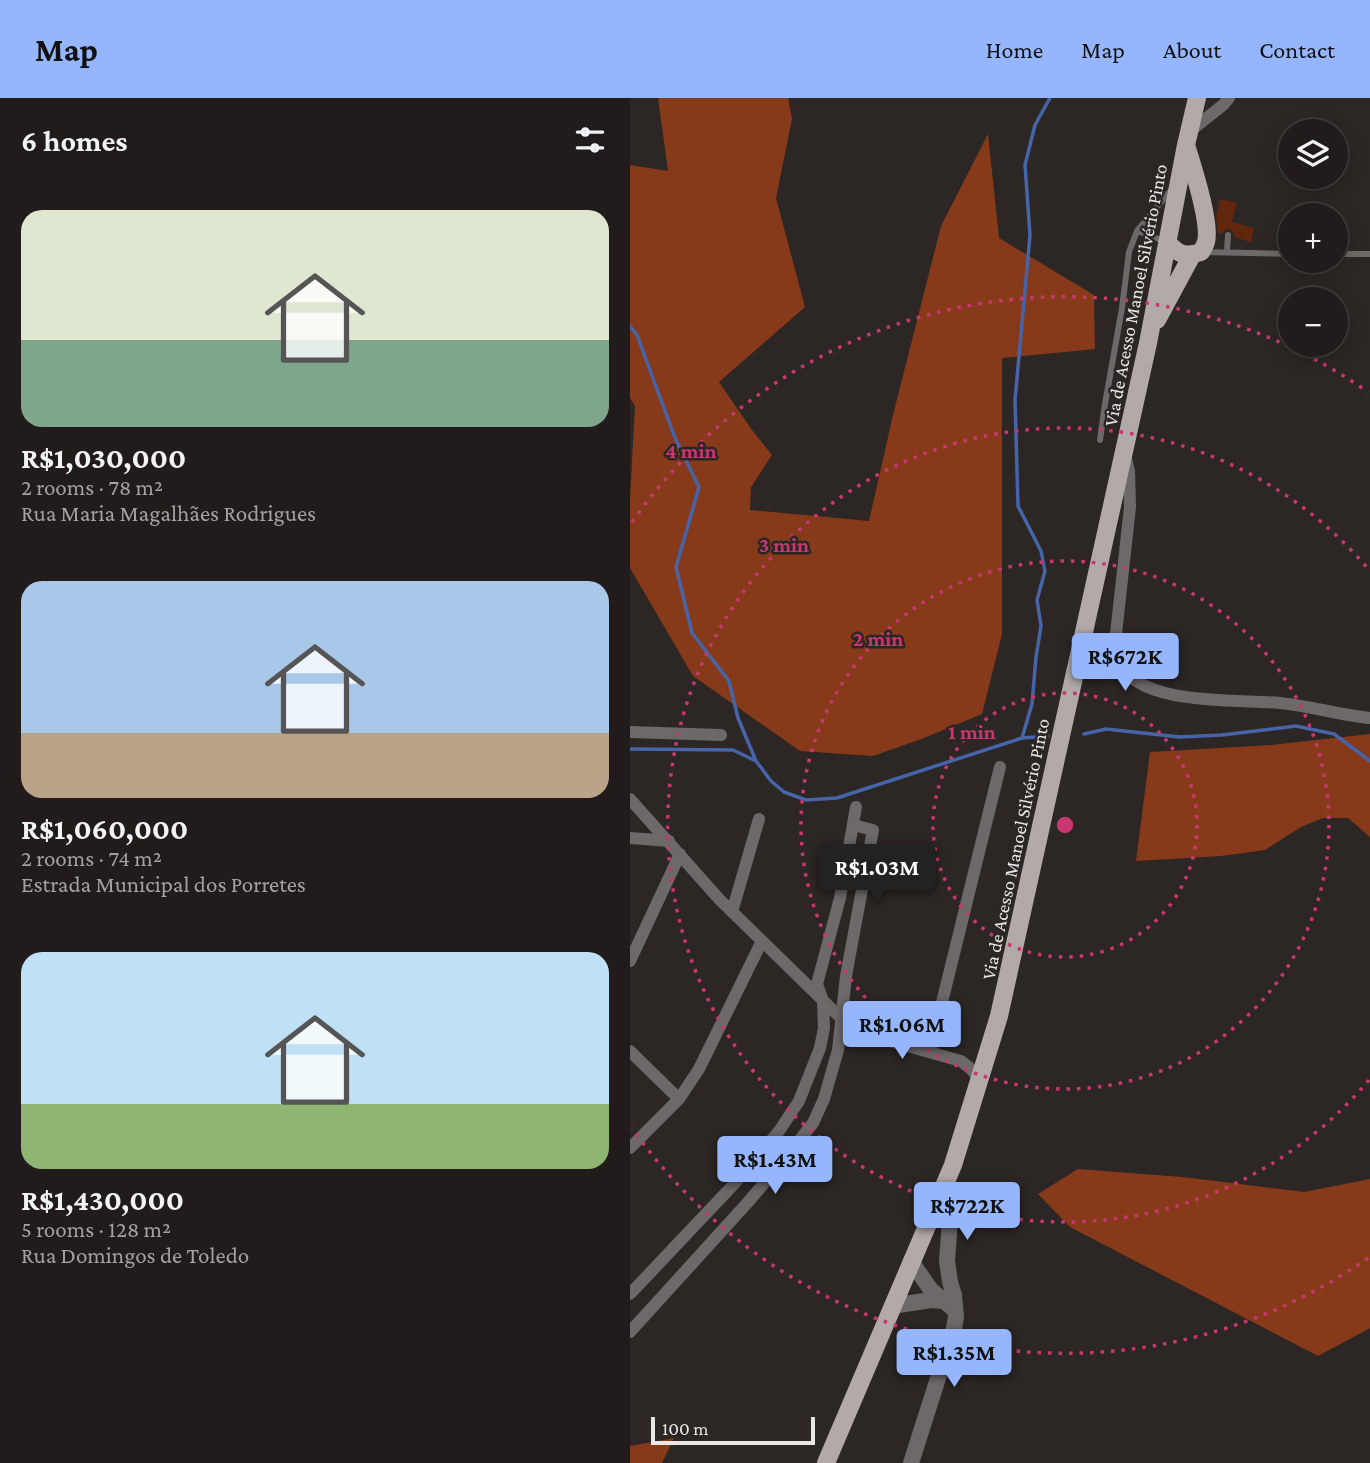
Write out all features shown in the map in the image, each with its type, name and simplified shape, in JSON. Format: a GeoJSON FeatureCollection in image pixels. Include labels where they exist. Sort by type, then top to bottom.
{"type":"FeatureCollection","features":[{"type":"Feature","properties":{"kind":"main road","name":"Via de Acesso Manoel Silvério Pinto"},"geometry":{"type":"LineString","coordinates":[[826,1463],[953,1165],[1004,997],[1150,332],[1197,98]]}},
{"type":"Feature","properties":{"kind":"main road"},"geometry":{"type":"LineString","coordinates":[[1150,332],[1206,242],[1207,207],[1197,181],[1187,139]]}},
{"type":"Feature","properties":{"kind":"main road"},"geometry":{"type":"LineString","coordinates":[[1167,242],[1175,251],[1184,255],[1197,253]]}},
{"type":"Feature","properties":{"kind":"street"},"geometry":{"type":"LineString","coordinates":[[1187,139],[1188,98]]}},
{"type":"Feature","properties":{"kind":"street"},"geometry":{"type":"LineString","coordinates":[[1187,139],[1229,98]]}},
{"type":"Feature","properties":{"kind":"street"},"geometry":{"type":"LineString","coordinates":[[1124,451],[1129,471],[1130,507],[1115,643],[1116,655],[1127,673],[1154,690],[1184,698],[1277,703],[1370,718]]}},
{"type":"Feature","properties":{"kind":"street"},"geometry":{"type":"LineString","coordinates":[[630,732],[721,735]]}},
{"type":"Feature","properties":{"kind":"street"},"geometry":{"type":"LineString","coordinates":[[930,1051],[1000,766]]}},
{"type":"Feature","properties":{"kind":"street"},"geometry":{"type":"LineString","coordinates":[[630,799],[733,912],[842,1019],[886,1040],[961,1061],[980,1080]]}},
{"type":"Feature","properties":{"kind":"street"},"geometry":{"type":"LineString","coordinates":[[630,1294],[736,1182],[779,1131],[799,1101],[820,1048],[824,1028],[823,1002],[817,984],[840,898],[856,807]]}},
{"type":"Feature","properties":{"kind":"street"},"geometry":{"type":"LineString","coordinates":[[733,912],[759,819]]}},
{"type":"Feature","properties":{"kind":"street"},"geometry":{"type":"LineString","coordinates":[[630,1332],[749,1202],[813,1123],[820,1109],[836,1062],[846,976],[873,830],[853,825]]}},
{"type":"Feature","properties":{"kind":"street"},"geometry":{"type":"LineString","coordinates":[[630,838],[669,841]]}},
{"type":"Feature","properties":{"kind":"street"},"geometry":{"type":"LineString","coordinates":[[630,961],[680,854]]}},
{"type":"Feature","properties":{"kind":"street"},"geometry":{"type":"LineString","coordinates":[[630,1148],[679,1099],[699,1069],[762,941]]}},
{"type":"Feature","properties":{"kind":"street"},"geometry":{"type":"LineString","coordinates":[[630,1051],[679,1099]]}},
{"type":"Feature","properties":{"kind":"street"},"geometry":{"type":"LineString","coordinates":[[799,1101],[820,1109]]}},
{"type":"Feature","properties":{"kind":"street"},"geometry":{"type":"LineString","coordinates":[[779,1131],[797,1143]]}},
{"type":"Feature","properties":{"kind":"street"},"geometry":{"type":"LineString","coordinates":[[947,1179],[951,1206],[948,1269],[954,1295],[949,1306]]}},
{"type":"Feature","properties":{"kind":"street"},"geometry":{"type":"LineString","coordinates":[[911,1261],[931,1290],[949,1306],[954,1328],[911,1463]]}},
{"type":"Feature","properties":{"kind":"street"},"geometry":{"type":"LineString","coordinates":[[892,1306],[931,1300],[949,1306]]}},
{"type":"Feature","properties":{"kind":"lane"},"geometry":{"type":"LineString","coordinates":[[1100,440],[1129,252],[1137,231],[1180,179]]}},
{"type":"Feature","properties":{"kind":"lane"},"geometry":{"type":"LineString","coordinates":[[1137,231],[1167,242]]}},
{"type":"Feature","properties":{"kind":"lane"},"geometry":{"type":"LineString","coordinates":[[1227,252],[1228,235]]}},
{"type":"Feature","properties":{"kind":"lane"},"geometry":{"type":"LineString","coordinates":[[1197,253],[1278,254]]}},
{"type":"Feature","properties":{"kind":"lane"},"geometry":{"type":"LineString","coordinates":[[1348,254],[1370,254]]}},
{"type":"Feature","properties":{"kind":"shaded area"},"geometry":{"type":"Polygon","coordinates":[[[658,98],[788,98],[792,119],[776,198],[805,307],[719,382],[772,455],[751,487],[750,510],[869,521],[941,226],[988,134],[999,238],[1094,295],[1095,349],[1002,358],[1002,634],[982,714],[873,756],[800,751],[693,676],[630,568],[630,499],[635,406],[630,398],[630,165],[668,171],[658,98]]]}},
{"type":"Feature","properties":{"kind":"shaded area"},"geometry":{"type":"Polygon","coordinates":[[[1370,734],[1370,837],[1348,818],[1323,818],[1301,827],[1265,850],[1221,856],[1136,861],[1150,752],[1271,745],[1370,734]]]}},
{"type":"Feature","properties":{"kind":"shaded area"},"geometry":{"type":"Polygon","coordinates":[[[1078,1169],[1182,1177],[1304,1192],[1370,1179],[1370,1328],[1318,1356],[1070,1227],[1038,1194],[1078,1169]]]}},
{"type":"Feature","properties":{"kind":"shaded area"},"geometry":{"type":"Polygon","coordinates":[[[674,1438],[662,1463],[630,1463],[630,1446],[674,1438]]]}},
{"type":"Feature","properties":{"kind":"building"},"geometry":{"type":"Polygon","coordinates":[[[1220,199],[1237,203],[1232,222],[1254,228],[1251,242],[1234,237],[1229,229],[1222,234],[1218,233],[1216,216],[1220,199]]]}},
{"type":"Feature","properties":{"kind":"waterway"},"geometry":{"type":"LineString","coordinates":[[1022,738],[1032,704],[1041,626],[1037,600],[1045,571],[1041,551],[1018,506],[1015,400],[1030,235],[1025,165],[1035,125],[1050,98]]}},
{"type":"Feature","properties":{"kind":"waterway"},"geometry":{"type":"LineString","coordinates":[[630,326],[637,335],[675,438],[699,487],[676,567],[692,633],[729,681],[738,718],[756,761]]}},
{"type":"Feature","properties":{"kind":"waterway"},"geometry":{"type":"LineString","coordinates":[[1084,734],[1106,729],[1180,737],[1296,726],[1334,734],[1370,761]]}},
{"type":"Feature","properties":{"kind":"waterway"},"geometry":{"type":"LineString","coordinates":[[630,749],[733,750],[756,761],[771,781],[784,792],[806,800],[837,798],[1022,738],[1048,736]]}}]}
